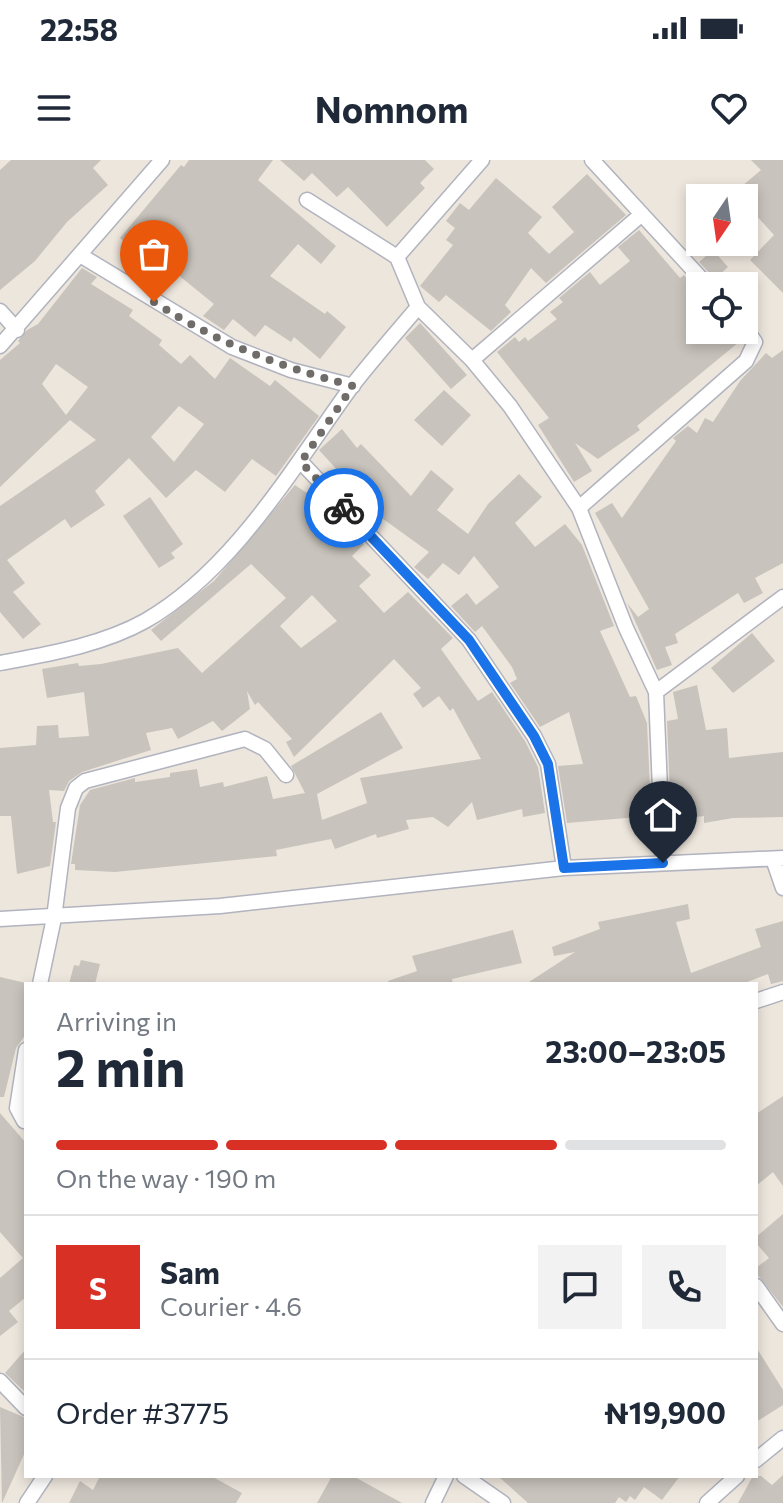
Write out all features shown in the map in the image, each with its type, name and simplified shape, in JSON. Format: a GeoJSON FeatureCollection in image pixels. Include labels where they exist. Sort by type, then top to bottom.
{"type":"FeatureCollection","features":[{"type":"Feature","properties":{"kind":"street"},"geometry":{"type":"LineString","coordinates":[[0,346],[162,160]]}},
{"type":"Feature","properties":{"kind":"street"},"geometry":{"type":"LineString","coordinates":[[397,257],[482,160]]}},
{"type":"Feature","properties":{"kind":"street"},"geometry":{"type":"LineString","coordinates":[[592,160],[695,272]]}},
{"type":"Feature","properties":{"kind":"street"},"geometry":{"type":"LineString","coordinates":[[307,200],[397,257],[418,307],[472,360],[510,406],[579,508],[626,628],[656,692],[663,863]]}},
{"type":"Feature","properties":{"kind":"street"},"geometry":{"type":"LineString","coordinates":[[472,360],[642,214]]}},
{"type":"Feature","properties":{"kind":"street"},"geometry":{"type":"LineString","coordinates":[[80,255],[232,347],[291,370],[353,386]]}},
{"type":"Feature","properties":{"kind":"street"},"geometry":{"type":"LineString","coordinates":[[0,663],[95,641],[143,622],[178,599],[208,573],[301,462],[353,386],[418,307]]}},
{"type":"Feature","properties":{"kind":"street"},"geometry":{"type":"LineString","coordinates":[[0,311],[17,330]]}},
{"type":"Feature","properties":{"kind":"street"},"geometry":{"type":"LineString","coordinates":[[579,508],[746,361],[754,344]]}},
{"type":"Feature","properties":{"kind":"street"},"geometry":{"type":"LineString","coordinates":[[301,462],[469,640],[534,736],[548,764],[564,868]]}},
{"type":"Feature","properties":{"kind":"street"},"geometry":{"type":"LineString","coordinates":[[656,692],[783,597]]}},
{"type":"Feature","properties":{"kind":"street"},"geometry":{"type":"LineString","coordinates":[[40,982],[54,918],[68,808],[76,788],[85,781],[245,739],[265,749],[286,775]]}},
{"type":"Feature","properties":{"kind":"street"},"geometry":{"type":"LineString","coordinates":[[0,919],[220,906],[564,868],[663,863],[778,859],[783,888]]}},
{"type":"Feature","properties":{"kind":"street"},"geometry":{"type":"LineString","coordinates":[[758,1000],[783,992]]}},
{"type":"Feature","properties":{"kind":"street"},"geometry":{"type":"LineString","coordinates":[[24,1063],[17,1108],[24,1121]]}},
{"type":"Feature","properties":{"kind":"street"},"geometry":{"type":"LineString","coordinates":[[758,1289],[783,1324]]}},
{"type":"Feature","properties":{"kind":"street"},"geometry":{"type":"LineString","coordinates":[[0,1381],[24,1406]]}},
{"type":"Feature","properties":{"kind":"street"},"geometry":{"type":"LineString","coordinates":[[758,1458],[783,1438]]}},
{"type":"Feature","properties":{"kind":"street"},"geometry":{"type":"LineString","coordinates":[[27,1503],[44,1478]]}},
{"type":"Feature","properties":{"kind":"street"},"geometry":{"type":"LineString","coordinates":[[433,1503],[445,1478]]}},
{"type":"Feature","properties":{"kind":"street"},"geometry":{"type":"LineString","coordinates":[[467,1478],[503,1503]]}},
{"type":"Feature","properties":{"kind":"street"},"geometry":{"type":"LineString","coordinates":[[707,1503],[735,1478]]}},
{"type":"Feature","properties":{"kind":"building"},"geometry":{"type":"Polygon","coordinates":[[[11,160],[101,160],[93,168],[108,185],[67,222],[35,261],[0,290],[0,170],[11,160]]]}},
{"type":"Feature","properties":{"kind":"building"},"geometry":{"type":"Polygon","coordinates":[[[189,160],[273,160],[258,180],[336,246],[321,264],[298,244],[270,276],[325,314],[327,311],[346,327],[320,359],[294,337],[291,342],[265,325],[255,337],[233,319],[224,330],[203,316],[214,304],[177,274],[170,281],[120,238],[181,165],[184,167],[189,160]]]}},
{"type":"Feature","properties":{"kind":"building"},"geometry":{"type":"Polygon","coordinates":[[[280,160],[425,160],[434,169],[420,183],[425,188],[387,227],[348,187],[337,197],[312,173],[304,181],[280,160]]]}},
{"type":"Feature","properties":{"kind":"building"},"geometry":{"type":"Polygon","coordinates":[[[751,160],[783,160],[783,293],[750,260],[758,256],[758,252],[774,235],[758,217],[758,184],[744,184],[761,170],[751,160]]]}},
{"type":"Feature","properties":{"kind":"building"},"geometry":{"type":"Polygon","coordinates":[[[587,174],[626,215],[546,283],[531,268],[505,305],[511,312],[491,331],[446,295],[439,302],[420,286],[453,245],[446,240],[455,228],[446,221],[460,203],[469,210],[496,178],[542,217],[528,233],[549,254],[574,232],[552,207],[587,174]]]}},
{"type":"Feature","properties":{"kind":"building"},"geometry":{"type":"Polygon","coordinates":[[[639,230],[680,278],[686,277],[686,344],[737,344],[637,426],[640,430],[598,459],[575,443],[592,471],[574,482],[538,425],[549,418],[497,352],[515,337],[519,342],[525,337],[528,341],[557,319],[550,312],[563,302],[559,298],[590,272],[600,285],[630,261],[618,247],[639,230]]]}},
{"type":"Feature","properties":{"kind":"building"},"geometry":{"type":"Polygon","coordinates":[[[706,256],[718,256],[728,267],[723,272],[708,272],[699,262],[706,256]]]}},
{"type":"Feature","properties":{"kind":"building"},"geometry":{"type":"Polygon","coordinates":[[[82,268],[97,277],[91,284],[133,310],[129,316],[162,340],[159,345],[181,364],[190,355],[215,379],[230,358],[270,386],[275,380],[319,416],[276,476],[252,459],[225,492],[196,470],[166,498],[129,458],[95,491],[105,505],[71,528],[65,519],[7,560],[25,583],[13,592],[41,624],[23,639],[0,612],[0,506],[96,440],[70,420],[0,487],[0,360],[20,343],[18,341],[27,330],[38,324],[82,268]],[[56,364],[42,384],[66,415],[88,387],[56,364]],[[179,406],[151,437],[174,462],[204,424],[179,406]]]}},
{"type":"Feature","properties":{"kind":"building"},"geometry":{"type":"Polygon","coordinates":[[[420,323],[467,375],[451,389],[405,338],[420,323]]]}},
{"type":"Feature","properties":{"kind":"building"},"geometry":{"type":"Polygon","coordinates":[[[783,350],[783,563],[755,578],[763,593],[744,603],[738,593],[675,634],[678,643],[665,647],[672,665],[657,670],[627,603],[638,617],[649,609],[595,513],[612,503],[622,518],[676,441],[673,438],[688,426],[697,433],[705,418],[713,422],[740,381],[766,353],[772,358],[783,350]]]}},
{"type":"Feature","properties":{"kind":"building"},"geometry":{"type":"Polygon","coordinates":[[[444,390],[471,415],[442,446],[414,420],[444,390]]]}},
{"type":"Feature","properties":{"kind":"building"},"geometry":{"type":"Polygon","coordinates":[[[342,429],[357,448],[361,444],[411,496],[431,470],[454,489],[437,510],[468,534],[488,504],[519,474],[542,497],[515,523],[535,547],[565,524],[582,545],[614,626],[600,631],[630,697],[636,696],[647,723],[652,831],[641,832],[638,817],[567,823],[558,766],[583,764],[569,712],[540,727],[510,683],[517,679],[512,667],[482,626],[475,632],[451,606],[467,593],[476,605],[499,587],[474,556],[459,575],[443,563],[428,579],[414,567],[429,552],[379,516],[319,450],[342,429]]]}},
{"type":"Feature","properties":{"kind":"building"},"geometry":{"type":"Polygon","coordinates":[[[295,485],[314,498],[364,544],[352,556],[371,575],[359,586],[384,613],[408,592],[453,638],[441,649],[478,701],[492,692],[525,741],[538,767],[545,813],[523,817],[522,809],[477,820],[472,802],[448,827],[433,817],[406,820],[409,829],[377,838],[376,834],[335,849],[331,839],[276,850],[277,856],[115,872],[75,870],[75,864],[71,864],[80,805],[90,790],[135,778],[135,782],[170,777],[170,773],[197,769],[200,787],[223,782],[224,787],[267,776],[273,799],[305,793],[291,766],[381,712],[403,748],[317,794],[322,820],[367,803],[360,778],[481,759],[453,708],[450,711],[439,696],[423,708],[413,694],[421,688],[394,659],[294,757],[286,742],[292,739],[258,702],[255,705],[247,691],[250,709],[222,731],[213,721],[178,739],[172,728],[146,733],[151,750],[82,772],[69,781],[64,791],[49,790],[53,822],[56,822],[50,866],[17,874],[11,816],[0,816],[0,748],[36,745],[37,726],[58,725],[59,738],[89,736],[84,692],[47,698],[42,669],[78,663],[79,666],[101,664],[178,648],[202,673],[286,598],[251,564],[161,641],[151,630],[214,581],[295,485]],[[312,595],[280,626],[301,648],[337,621],[312,595]]]}},
{"type":"Feature","properties":{"kind":"building"},"geometry":{"type":"Polygon","coordinates":[[[150,497],[183,544],[171,553],[175,558],[159,568],[123,516],[150,497]]]}},
{"type":"Feature","properties":{"kind":"building"},"geometry":{"type":"Polygon","coordinates":[[[752,633],[775,661],[733,693],[711,668],[752,633]]]}},
{"type":"Feature","properties":{"kind":"building"},"geometry":{"type":"Polygon","coordinates":[[[697,685],[706,730],[727,728],[729,758],[783,752],[783,817],[733,818],[704,823],[704,816],[671,820],[667,721],[678,719],[673,692],[697,685]]]}},
{"type":"Feature","properties":{"kind":"building"},"geometry":{"type":"Polygon","coordinates":[[[688,904],[690,919],[676,922],[691,973],[761,947],[755,929],[783,921],[783,981],[771,984],[768,974],[747,982],[529,982],[575,952],[554,956],[552,947],[600,929],[598,922],[688,904]]]}},
{"type":"Feature","properties":{"kind":"building"},"geometry":{"type":"Polygon","coordinates":[[[513,930],[522,963],[452,979],[453,982],[388,982],[417,971],[412,956],[513,930]]]}},
{"type":"Feature","properties":{"kind":"building"},"geometry":{"type":"Polygon","coordinates":[[[81,960],[100,964],[96,982],[70,982],[74,965],[79,966],[81,960]]]}},
{"type":"Feature","properties":{"kind":"building"},"geometry":{"type":"Polygon","coordinates":[[[0,977],[24,983],[24,1037],[16,1048],[4,1097],[0,1097],[0,977]]]}},
{"type":"Feature","properties":{"kind":"building"},"geometry":{"type":"Polygon","coordinates":[[[783,1096],[783,1186],[773,1172],[758,1184],[758,1113],[783,1096]]]}},
{"type":"Feature","properties":{"kind":"building"},"geometry":{"type":"Polygon","coordinates":[[[0,1113],[24,1141],[24,1299],[9,1311],[18,1322],[0,1336],[0,1278],[23,1258],[0,1232],[0,1113]]]}},
{"type":"Feature","properties":{"kind":"building"},"geometry":{"type":"Polygon","coordinates":[[[783,1214],[783,1307],[758,1276],[758,1266],[769,1258],[758,1245],[758,1235],[783,1214]]]}},
{"type":"Feature","properties":{"kind":"building"},"geometry":{"type":"Polygon","coordinates":[[[758,1350],[783,1390],[783,1405],[758,1421],[758,1350]]]}},
{"type":"Feature","properties":{"kind":"building"},"geometry":{"type":"Polygon","coordinates":[[[24,1351],[24,1391],[5,1373],[24,1351]]]}},
{"type":"Feature","properties":{"kind":"building"},"geometry":{"type":"Polygon","coordinates":[[[0,1407],[24,1417],[24,1454],[2,1503],[0,1407]]]}},
{"type":"Feature","properties":{"kind":"building"},"geometry":{"type":"Polygon","coordinates":[[[783,1475],[783,1503],[738,1503],[752,1478],[761,1476],[772,1485],[783,1475]]]}},
{"type":"Feature","properties":{"kind":"building"},"geometry":{"type":"Polygon","coordinates":[[[99,1478],[215,1478],[242,1493],[236,1503],[69,1503],[80,1481],[93,1490],[99,1478]]]}},
{"type":"Feature","properties":{"kind":"building"},"geometry":{"type":"Polygon","coordinates":[[[331,1478],[357,1478],[402,1503],[317,1503],[331,1478]]]}},
{"type":"Feature","properties":{"kind":"building"},"geometry":{"type":"Polygon","coordinates":[[[500,1478],[678,1478],[662,1500],[644,1487],[635,1500],[630,1496],[626,1502],[619,1497],[615,1503],[528,1503],[500,1478]]]}},
{"type":"Feature","properties":{"kind":"way so far"},"geometry":{"type":"LineString","coordinates":[[154,302],[232,347],[291,370],[353,386],[301,462],[344,508]]}},
{"type":"Feature","properties":{"kind":"route"},"geometry":{"type":"LineString","coordinates":[[344,508],[469,640],[534,736],[548,764],[564,868],[663,863]]}}]}
